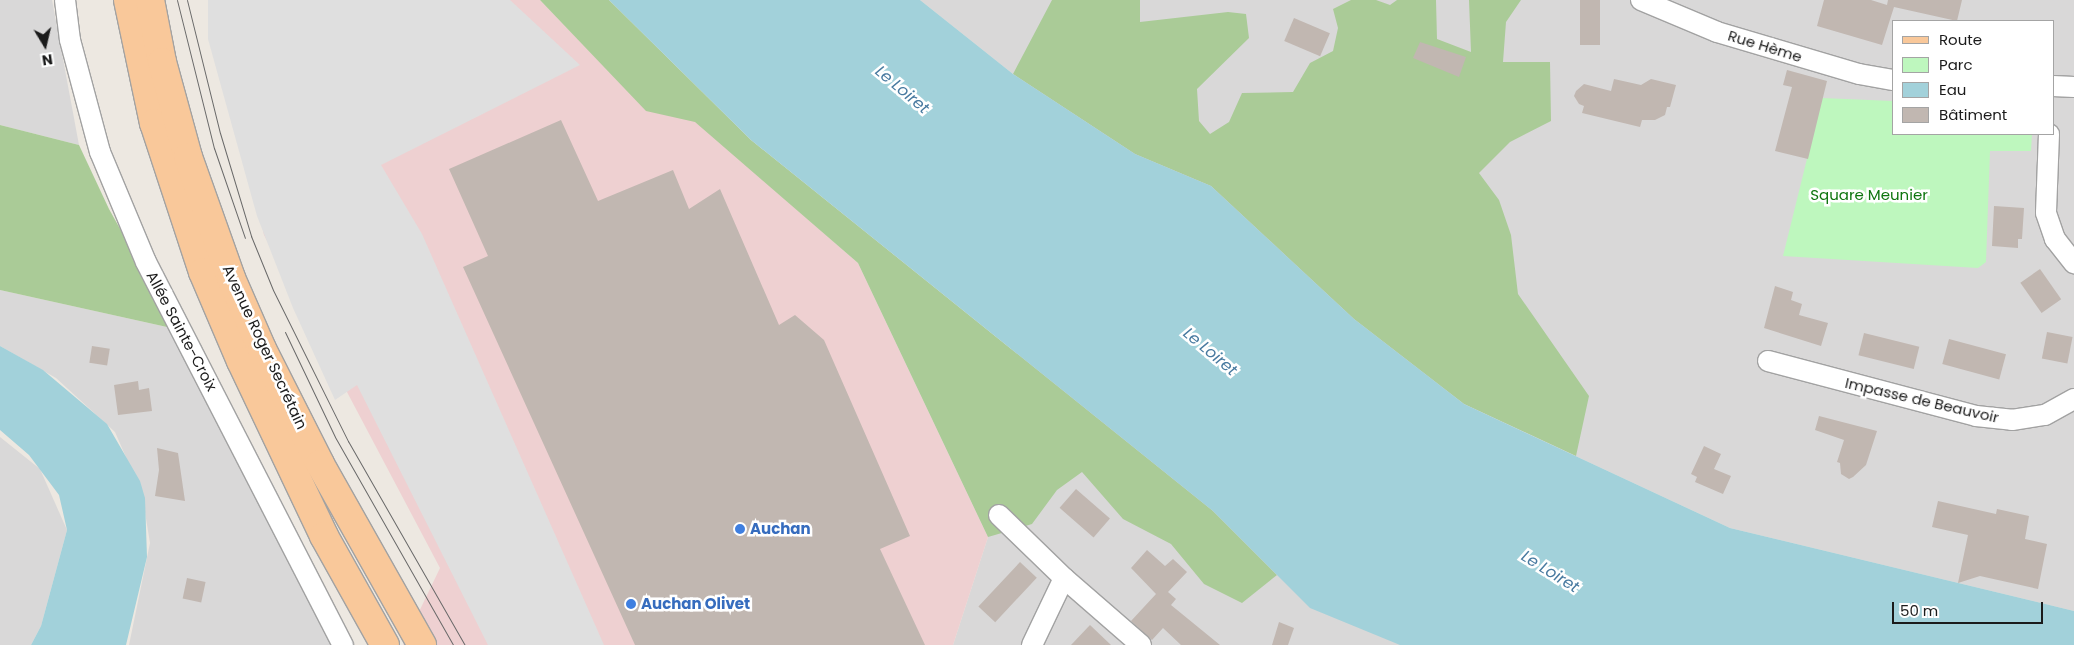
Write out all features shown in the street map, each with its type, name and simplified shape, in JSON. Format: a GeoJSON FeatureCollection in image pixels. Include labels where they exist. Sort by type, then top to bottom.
{"type":"FeatureCollection","features":[{"type":"Feature","properties":{"kind":"main road","name":"Avenue Roger Secrétain"},"geometry":{"type":"LineString","coordinates":[[128,0],[154,123],[203,272],[241,361],[324,536],[385,645]]}},
{"type":"Feature","properties":{"kind":"main road","name":"Avenue Roger Secrétain"},"geometry":{"type":"LineString","coordinates":[[150,0],[162,62],[188,157],[231,278],[262,349],[320,464],[422,645]]}},
{"type":"Feature","properties":{"kind":"street","name":"Allée Sainte-Croix"},"geometry":{"type":"LineString","coordinates":[[65,0],[70,40],[100,152],[146,262],[343,645]]}},
{"type":"Feature","properties":{"kind":"street","name":"Rue Hème"},"geometry":{"type":"LineString","coordinates":[[1641,0],[1717,32],[1859,74],[1892,80]]}},
{"type":"Feature","properties":{"kind":"street"},"geometry":{"type":"LineString","coordinates":[[2054,86],[2074,86]]}},
{"type":"Feature","properties":{"kind":"street"},"geometry":{"type":"LineString","coordinates":[[2049,135],[2046,213],[2055,240],[2074,263]]}},
{"type":"Feature","properties":{"kind":"street","name":"Impasse de Beauvoir"},"geometry":{"type":"LineString","coordinates":[[1768,361],[1976,416],[2012,420],[2045,415],[2074,399]]}},
{"type":"Feature","properties":{"kind":"street"},"geometry":{"type":"LineString","coordinates":[[999,515],[1064,578],[1141,645]]}},
{"type":"Feature","properties":{"kind":"street"},"geometry":{"type":"LineString","coordinates":[[1032,645],[1064,578]]}},
{"type":"Feature","properties":{"kind":"shaded area"},"geometry":{"type":"Polygon","coordinates":[[[0,0],[52,0],[79,145],[0,125],[0,0]]]}},
{"type":"Feature","properties":{"kind":"shaded area"},"geometry":{"type":"Polygon","coordinates":[[[208,0],[510,0],[580,65],[381,165],[422,234],[604,645],[488,645],[357,385],[335,400],[293,308],[257,216],[208,39],[208,0]]]}},
{"type":"Feature","properties":{"kind":"shaded area"},"geometry":{"type":"Polygon","coordinates":[[[210,0],[540,0],[646,110],[695,121],[858,263],[988,537],[953,645],[403,645],[440,568],[264,235],[210,0]]]}},
{"type":"Feature","properties":{"kind":"shaded area"},"geometry":{"type":"Polygon","coordinates":[[[920,0],[2074,0],[2074,611],[1730,528],[1464,404],[1013,74],[920,0]]]}},
{"type":"Feature","properties":{"kind":"shaded area"},"geometry":{"type":"Polygon","coordinates":[[[858,263],[1538,645],[953,645],[988,537],[858,263]]]}},
{"type":"Feature","properties":{"kind":"shaded area"},"geometry":{"type":"Polygon","coordinates":[[[0,290],[176,329],[331,645],[129,645],[150,543],[142,494],[115,432],[56,378],[0,346],[0,290]]]}},
{"type":"Feature","properties":{"kind":"shaded area"},"geometry":{"type":"Polygon","coordinates":[[[0,437],[40,469],[67,530],[41,626],[31,645],[0,645],[0,437]]]}},
{"type":"Feature","properties":{"kind":"green space"},"geometry":{"type":"Polygon","coordinates":[[[540,0],[609,0],[751,140],[1213,511],[1277,575],[1242,603],[1204,584],[1171,544],[1123,519],[1082,472],[1057,490],[1032,524],[988,537],[858,263],[695,122],[646,111],[540,0]]]}},
{"type":"Feature","properties":{"kind":"green space"},"geometry":{"type":"Polygon","coordinates":[[[1052,0],[1140,0],[1140,22],[1228,12],[1246,14],[1249,38],[1197,89],[1199,121],[1210,134],[1229,122],[1242,93],[1293,92],[1310,63],[1333,51],[1338,28],[1333,9],[1351,0],[1376,0],[1390,5],[1397,0],[1436,0],[1437,39],[1471,52],[1469,0],[1521,0],[1506,22],[1503,62],[1550,62],[1551,121],[1510,142],[1479,173],[1499,200],[1511,235],[1518,294],[1589,396],[1576,456],[1464,404],[1354,319],[1211,186],[1135,154],[1013,74],[1052,0]]]}},
{"type":"Feature","properties":{"kind":"green space","name":"Square Meunier"},"geometry":{"type":"Polygon","coordinates":[[[1822,98],[1892,101],[1892,135],[2032,135],[2031,151],[1990,151],[1986,262],[1978,268],[1783,256],[1822,98]]]}},
{"type":"Feature","properties":{"kind":"green space"},"geometry":{"type":"Polygon","coordinates":[[[0,125],[79,145],[109,209],[176,329],[0,290],[0,125]]]}},
{"type":"Feature","properties":{"kind":"water","name":"Le Loiret"},"geometry":{"type":"Polygon","coordinates":[[[609,0],[920,0],[1013,74],[1135,154],[1211,186],[1354,319],[1464,404],[1730,528],[2074,611],[2074,645],[1400,645],[1310,608],[1213,511],[751,140],[609,0]]]}},
{"type":"Feature","properties":{"kind":"water"},"geometry":{"type":"Polygon","coordinates":[[[0,346],[43,370],[107,424],[140,481],[145,498],[147,557],[126,645],[31,645],[41,626],[67,530],[59,495],[29,455],[0,430],[0,346]]]}},
{"type":"Feature","properties":{"kind":"building"},"geometry":{"type":"Polygon","coordinates":[[[1580,0],[1600,0],[1600,45],[1580,45],[1580,0]]]}},
{"type":"Feature","properties":{"kind":"building"},"geometry":{"type":"Polygon","coordinates":[[[1824,0],[1871,0],[1887,5],[1888,0],[1962,0],[1957,20],[1894,7],[1882,45],[1817,26],[1824,0]]]}},
{"type":"Feature","properties":{"kind":"building"},"geometry":{"type":"Polygon","coordinates":[[[1294,18],[1330,33],[1320,56],[1284,41],[1294,18]]]}},
{"type":"Feature","properties":{"kind":"building"},"geometry":{"type":"Polygon","coordinates":[[[1420,42],[1466,57],[1459,77],[1413,58],[1420,42]]]}},
{"type":"Feature","properties":{"kind":"building"},"geometry":{"type":"Polygon","coordinates":[[[1787,70],[1827,81],[1808,159],[1775,151],[1792,87],[1783,85],[1787,70]]]}},
{"type":"Feature","properties":{"kind":"building"},"geometry":{"type":"Polygon","coordinates":[[[1614,79],[1641,85],[1651,79],[1676,85],[1670,107],[1667,107],[1665,115],[1655,120],[1642,120],[1640,127],[1582,113],[1584,106],[1579,104],[1574,96],[1576,91],[1584,84],[1611,91],[1614,79]]]}},
{"type":"Feature","properties":{"kind":"building"},"geometry":{"type":"Polygon","coordinates":[[[561,120],[598,201],[673,170],[689,209],[720,189],[779,325],[795,315],[824,340],[910,536],[880,549],[925,645],[635,645],[463,267],[488,256],[449,169],[561,120]]]}},
{"type":"Feature","properties":{"kind":"building"},"geometry":{"type":"Polygon","coordinates":[[[1994,206],[2024,208],[2022,239],[2018,239],[2018,248],[1992,246],[1994,206]]]}},
{"type":"Feature","properties":{"kind":"building"},"geometry":{"type":"Polygon","coordinates":[[[2040,269],[2061,299],[2042,313],[2020,283],[2040,269]]]}},
{"type":"Feature","properties":{"kind":"building"},"geometry":{"type":"Polygon","coordinates":[[[1775,286],[1793,292],[1791,300],[1802,304],[1799,315],[1828,323],[1821,346],[1764,328],[1775,286]]]}},
{"type":"Feature","properties":{"kind":"building"},"geometry":{"type":"Polygon","coordinates":[[[2047,332],[2073,337],[2067,363],[2042,359],[2047,332]]]}},
{"type":"Feature","properties":{"kind":"building"},"geometry":{"type":"Polygon","coordinates":[[[1864,333],[1919,347],[1914,369],[1858,355],[1864,333]]]}},
{"type":"Feature","properties":{"kind":"building"},"geometry":{"type":"Polygon","coordinates":[[[1949,339],[2006,354],[1999,379],[1942,364],[1949,339]]]}},
{"type":"Feature","properties":{"kind":"building"},"geometry":{"type":"Polygon","coordinates":[[[92,346],[110,349],[107,366],[89,363],[92,346]]]}},
{"type":"Feature","properties":{"kind":"building"},"geometry":{"type":"Polygon","coordinates":[[[138,381],[139,390],[149,388],[152,411],[118,415],[114,385],[138,381]]]}},
{"type":"Feature","properties":{"kind":"building"},"geometry":{"type":"Polygon","coordinates":[[[1819,416],[1877,431],[1866,465],[1853,477],[1849,479],[1841,474],[1840,463],[1837,462],[1844,440],[1815,430],[1819,416]]]}},
{"type":"Feature","properties":{"kind":"building"},"geometry":{"type":"Polygon","coordinates":[[[1704,446],[1721,454],[1714,469],[1731,476],[1723,494],[1695,482],[1697,477],[1691,474],[1704,446]]]}},
{"type":"Feature","properties":{"kind":"building"},"geometry":{"type":"Polygon","coordinates":[[[157,448],[178,453],[185,501],[155,496],[159,470],[157,448]]]}},
{"type":"Feature","properties":{"kind":"building"},"geometry":{"type":"Polygon","coordinates":[[[1076,489],[1110,519],[1094,537],[1060,508],[1076,489]]]}},
{"type":"Feature","properties":{"kind":"building"},"geometry":{"type":"Polygon","coordinates":[[[1938,501],[1996,514],[1997,509],[2029,516],[2025,539],[2047,544],[2038,589],[1980,576],[1958,583],[1968,535],[1932,527],[1938,501]]]}},
{"type":"Feature","properties":{"kind":"building"},"geometry":{"type":"Polygon","coordinates":[[[1147,550],[1165,566],[1173,559],[1187,572],[1168,592],[1176,599],[1171,605],[1220,645],[1181,645],[1163,628],[1152,640],[1131,621],[1156,594],[1131,568],[1147,550]]]}},
{"type":"Feature","properties":{"kind":"building"},"geometry":{"type":"Polygon","coordinates":[[[1020,562],[1037,578],[995,622],[978,607],[1020,562]]]}},
{"type":"Feature","properties":{"kind":"building"},"geometry":{"type":"Polygon","coordinates":[[[187,578],[206,582],[201,602],[183,599],[187,578]]]}},
{"type":"Feature","properties":{"kind":"building"},"geometry":{"type":"Polygon","coordinates":[[[1279,622],[1294,628],[1288,645],[1272,645],[1279,622]]]}},
{"type":"Feature","properties":{"kind":"building"},"geometry":{"type":"Polygon","coordinates":[[[1090,625],[1111,645],[1071,645],[1090,625]]]}},
{"type":"Feature","properties":{"kind":"tram line"},"geometry":{"type":"LineString","coordinates":[[177,0],[214,148],[245,238]]}},
{"type":"Feature","properties":{"kind":"tram line"},"geometry":{"type":"LineString","coordinates":[[187,0],[220,133],[251,236],[273,290],[348,441],[465,645]]}},
{"type":"Feature","properties":{"kind":"tram line"},"geometry":{"type":"LineString","coordinates":[[285,332],[335,437],[453,645]]}},
{"type":"Feature","properties":{"kind":"place","name":"Auchan"},"geometry":{"type":"Point","coordinates":[740,529]}},
{"type":"Feature","properties":{"kind":"place","name":"Auchan Olivet"},"geometry":{"type":"Point","coordinates":[631,604]}}]}
